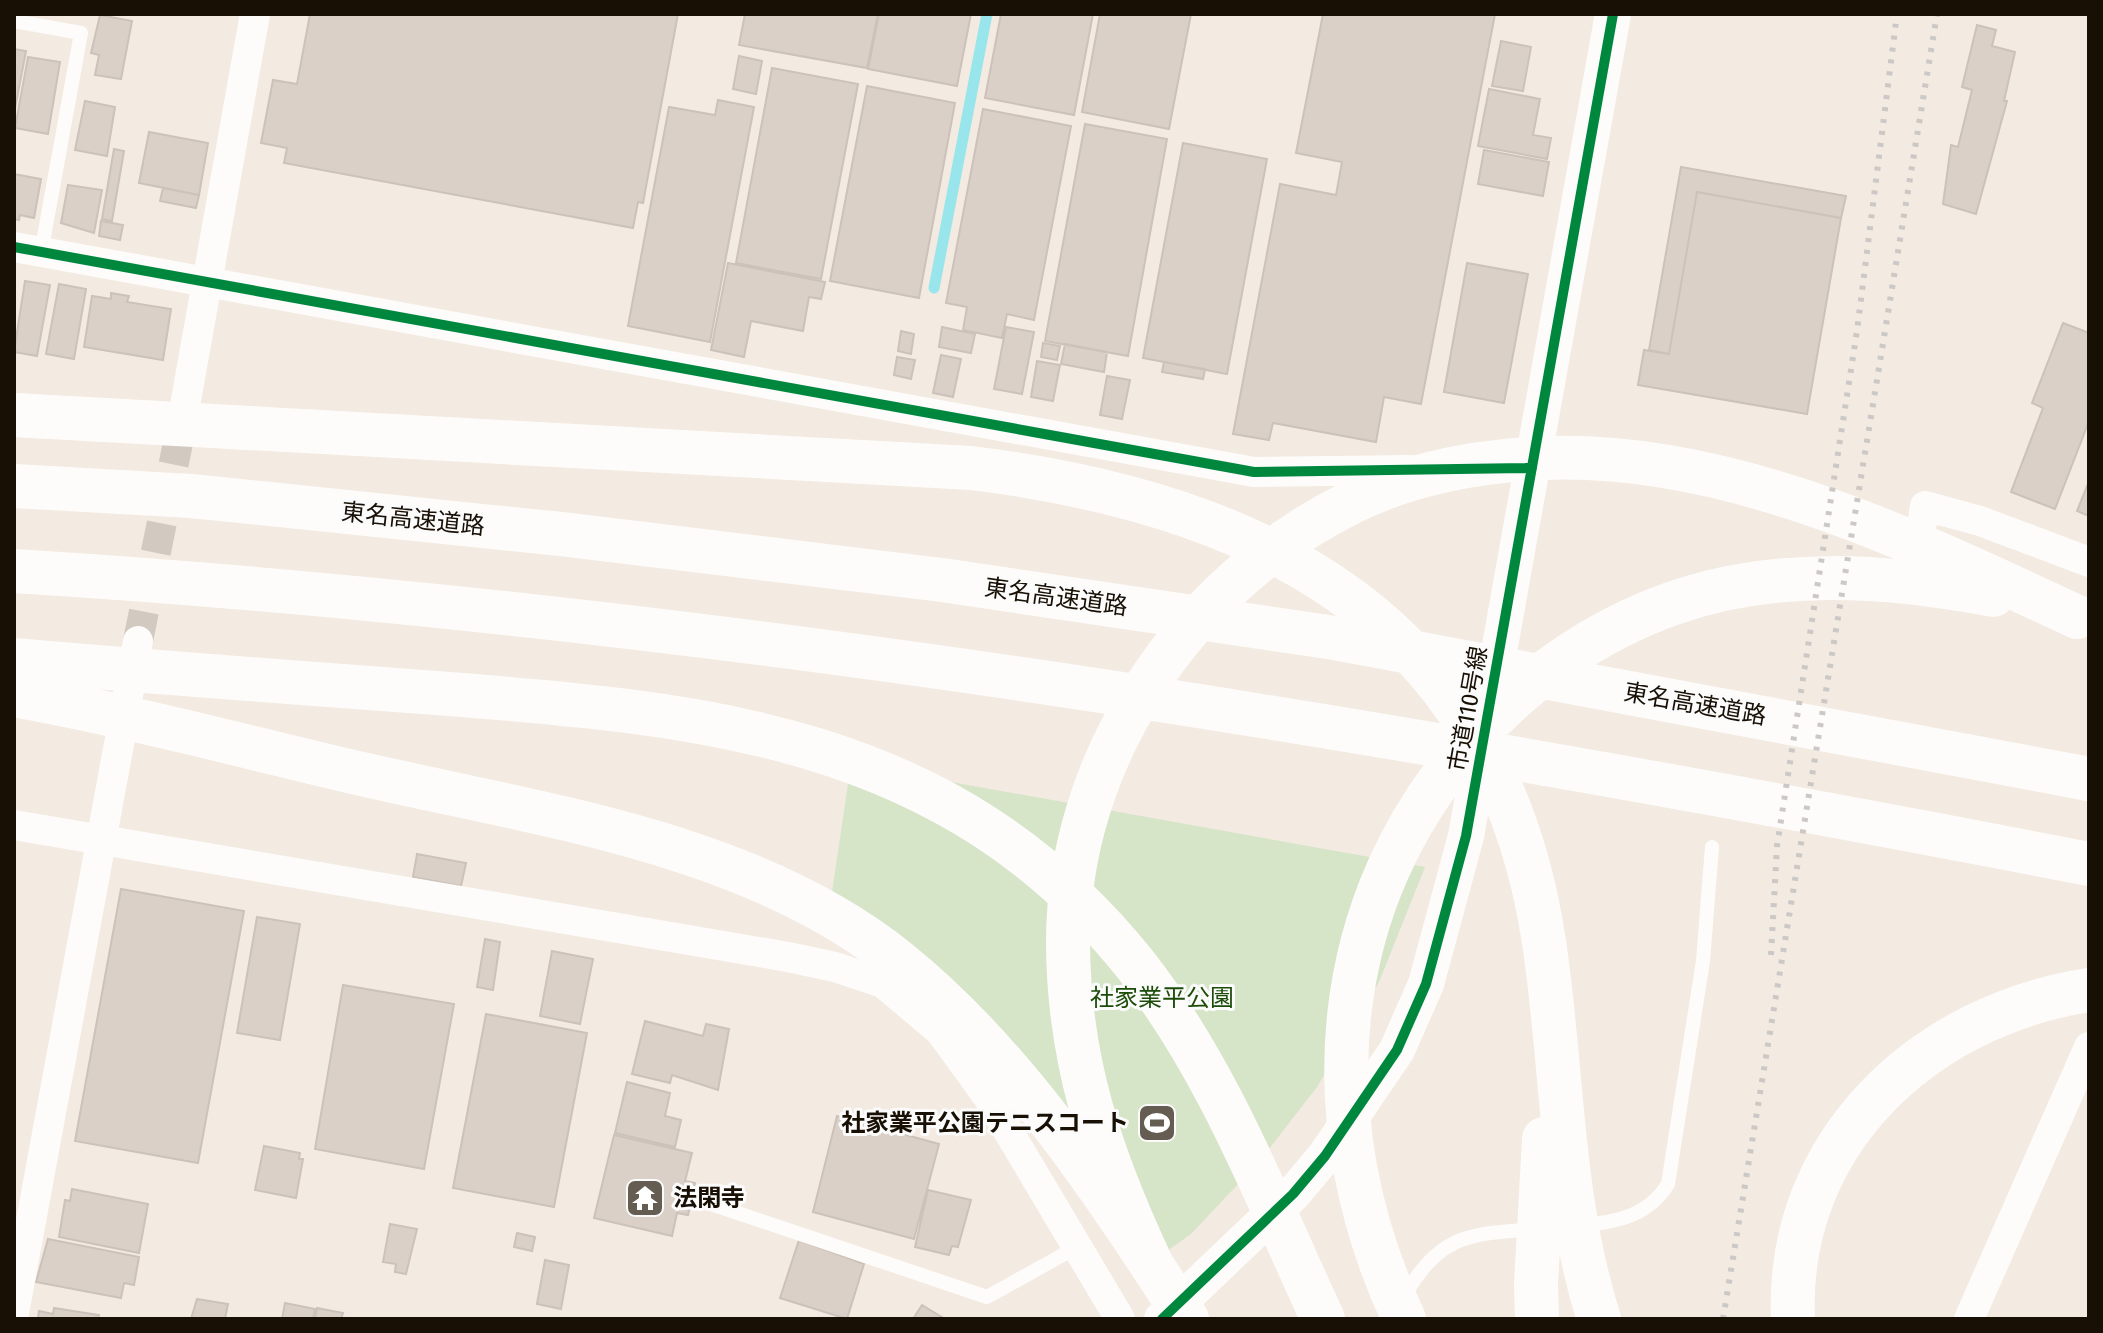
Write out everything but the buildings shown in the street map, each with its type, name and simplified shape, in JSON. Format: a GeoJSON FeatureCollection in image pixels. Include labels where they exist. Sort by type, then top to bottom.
{"type":"FeatureCollection","features":[{"type":"Feature","properties":{"kind":"highway"},"geometry":{"type":"LineString","coordinates":[[14,415],[971,468],[1110,490],[1235,532],[1334,584],[1383,624],[1426,669],[1461,716],[1492,772],[1515,825],[1532,882],[1552,1001],[1572,1206],[1584,1274],[1599,1319]]}},
{"type":"Feature","properties":{"kind":"highway"},"geometry":{"type":"LineString","coordinates":[[1150,1261],[1103,1155],[1076,1045],[1068,941],[1083,833],[1108,757],[1142,688],[1210,605],[1251,567],[1303,530],[1353,501],[1412,479],[1476,464],[1546,458],[1616,461],[1684,471],[1811,505],[1933,550],[2083,619]]}},
{"type":"Feature","properties":{"kind":"highway","name":"東名高速道路"},"geometry":{"type":"LineString","coordinates":[[14,486],[191,496],[561,534],[942,580],[1335,638],[2089,779]]}},
{"type":"Feature","properties":{"kind":"highway"},"geometry":{"type":"LineString","coordinates":[[14,571],[176,581],[558,619],[944,668],[1329,727],[1856,819],[2089,864]]}},
{"type":"Feature","properties":{"kind":"highway"},"geometry":{"type":"LineString","coordinates":[[1404,1319],[1381,1258],[1351,1149],[1346,1045],[1352,985],[1365,925],[1402,838],[1417,811],[1453,761],[1500,710],[1551,668],[1607,631],[1672,603],[1739,586],[1804,578],[1927,584],[1997,596],[2083,619]]}},
{"type":"Feature","properties":{"kind":"highway"},"geometry":{"type":"LineString","coordinates":[[14,660],[669,714],[803,743],[864,764],[920,789],[982,825],[1037,866],[1093,917],[1135,964],[1176,1021],[1212,1084],[1323,1319]]}},
{"type":"Feature","properties":{"kind":"highway"},"geometry":{"type":"LineString","coordinates":[[14,695],[579,824],[728,866],[789,893],[845,924],[896,959],[943,999],[1017,1081],[1150,1261],[1187,1319]]}},
{"type":"Feature","properties":{"kind":"highway"},"geometry":{"type":"LineString","coordinates":[[1793,1319],[1799,1247],[1814,1200],[1835,1153],[1864,1109],[1901,1071],[1948,1038],[2001,1012],[2089,990]]}},
{"type":"Feature","properties":{"kind":"highway"},"geometry":{"type":"LineString","coordinates":[[1537,1319],[1536,1284],[1552,1001]]}},
{"type":"Feature","properties":{"kind":"street"},"geometry":{"type":"LineString","coordinates":[[186,400],[255,14]]}},
{"type":"Feature","properties":{"kind":"street","name":"市道110号線"},"geometry":{"type":"LineString","coordinates":[[1162,1319],[1293,1194],[1357,1111],[1411,1023],[1426,984],[1466,836],[1613,14]]}},
{"type":"Feature","properties":{"kind":"street"},"geometry":{"type":"LineString","coordinates":[[28,250],[1254,472],[1532,468]]}},
{"type":"Feature","properties":{"kind":"street"},"geometry":{"type":"LineString","coordinates":[[1923,520],[1925,506],[1980,521],[2089,562]]}},
{"type":"Feature","properties":{"kind":"street"},"geometry":{"type":"LineString","coordinates":[[14,1313],[138,641]]}},
{"type":"Feature","properties":{"kind":"street"},"geometry":{"type":"LineString","coordinates":[[14,825],[788,957],[835,967],[883,983],[940,1031],[988,1097],[1120,1319]]}},
{"type":"Feature","properties":{"kind":"street"},"geometry":{"type":"LineString","coordinates":[[1969,1319],[2089,1047]]}},
{"type":"Feature","properties":{"kind":"lane"},"geometry":{"type":"LineString","coordinates":[[14,21],[81,33],[28,250]]}},
{"type":"Feature","properties":{"kind":"lane"},"geometry":{"type":"LineString","coordinates":[[1391,1319],[1424,1265],[1438,1251],[1458,1239],[1495,1232],[1607,1223],[1636,1214],[1656,1203],[1668,1184],[1703,961],[1712,847]]}},
{"type":"Feature","properties":{"kind":"lane"},"geometry":{"type":"LineString","coordinates":[[708,1203],[987,1297],[1077,1247]]}},
{"type":"Feature","properties":{"kind":"green space","name":"社家業平公園"},"geometry":{"type":"Polygon","coordinates":[[[851,764],[1425,867],[1379,982],[1317,1087],[1258,1163],[1191,1234],[1136,1273],[1049,1135],[828,919],[851,764]]]}},
{"type":"Feature","properties":{"kind":"waterway"},"geometry":{"type":"LineString","coordinates":[[934,288],[987,14]]}},
{"type":"Feature","properties":{"kind":"tunnel"},"geometry":{"type":"LineString","coordinates":[[138,641],[185,408]]}},
{"type":"Feature","properties":{"kind":"railway"},"geometry":{"type":"LineString","coordinates":[[1771,955],[1777,846],[1857,331],[1897,14]]}},
{"type":"Feature","properties":{"kind":"railway"},"geometry":{"type":"LineString","coordinates":[[1723,1319],[1937,14]]}},
{"type":"Feature","properties":{"kind":"cycle path"},"geometry":{"type":"LineString","coordinates":[[1162,1319],[1293,1194],[1325,1156],[1397,1050],[1426,984],[1466,836],[1613,14]]}},
{"type":"Feature","properties":{"kind":"cycle path"},"geometry":{"type":"LineString","coordinates":[[14,247],[1254,472],[1532,468]]}},
{"type":"Feature","properties":{"kind":"place","name":"社家業平公園テニスコート"},"geometry":{"type":"Point","coordinates":[1157,1123]}},
{"type":"Feature","properties":{"kind":"place","name":"法閑寺"},"geometry":{"type":"Point","coordinates":[645,1198]}}]}
